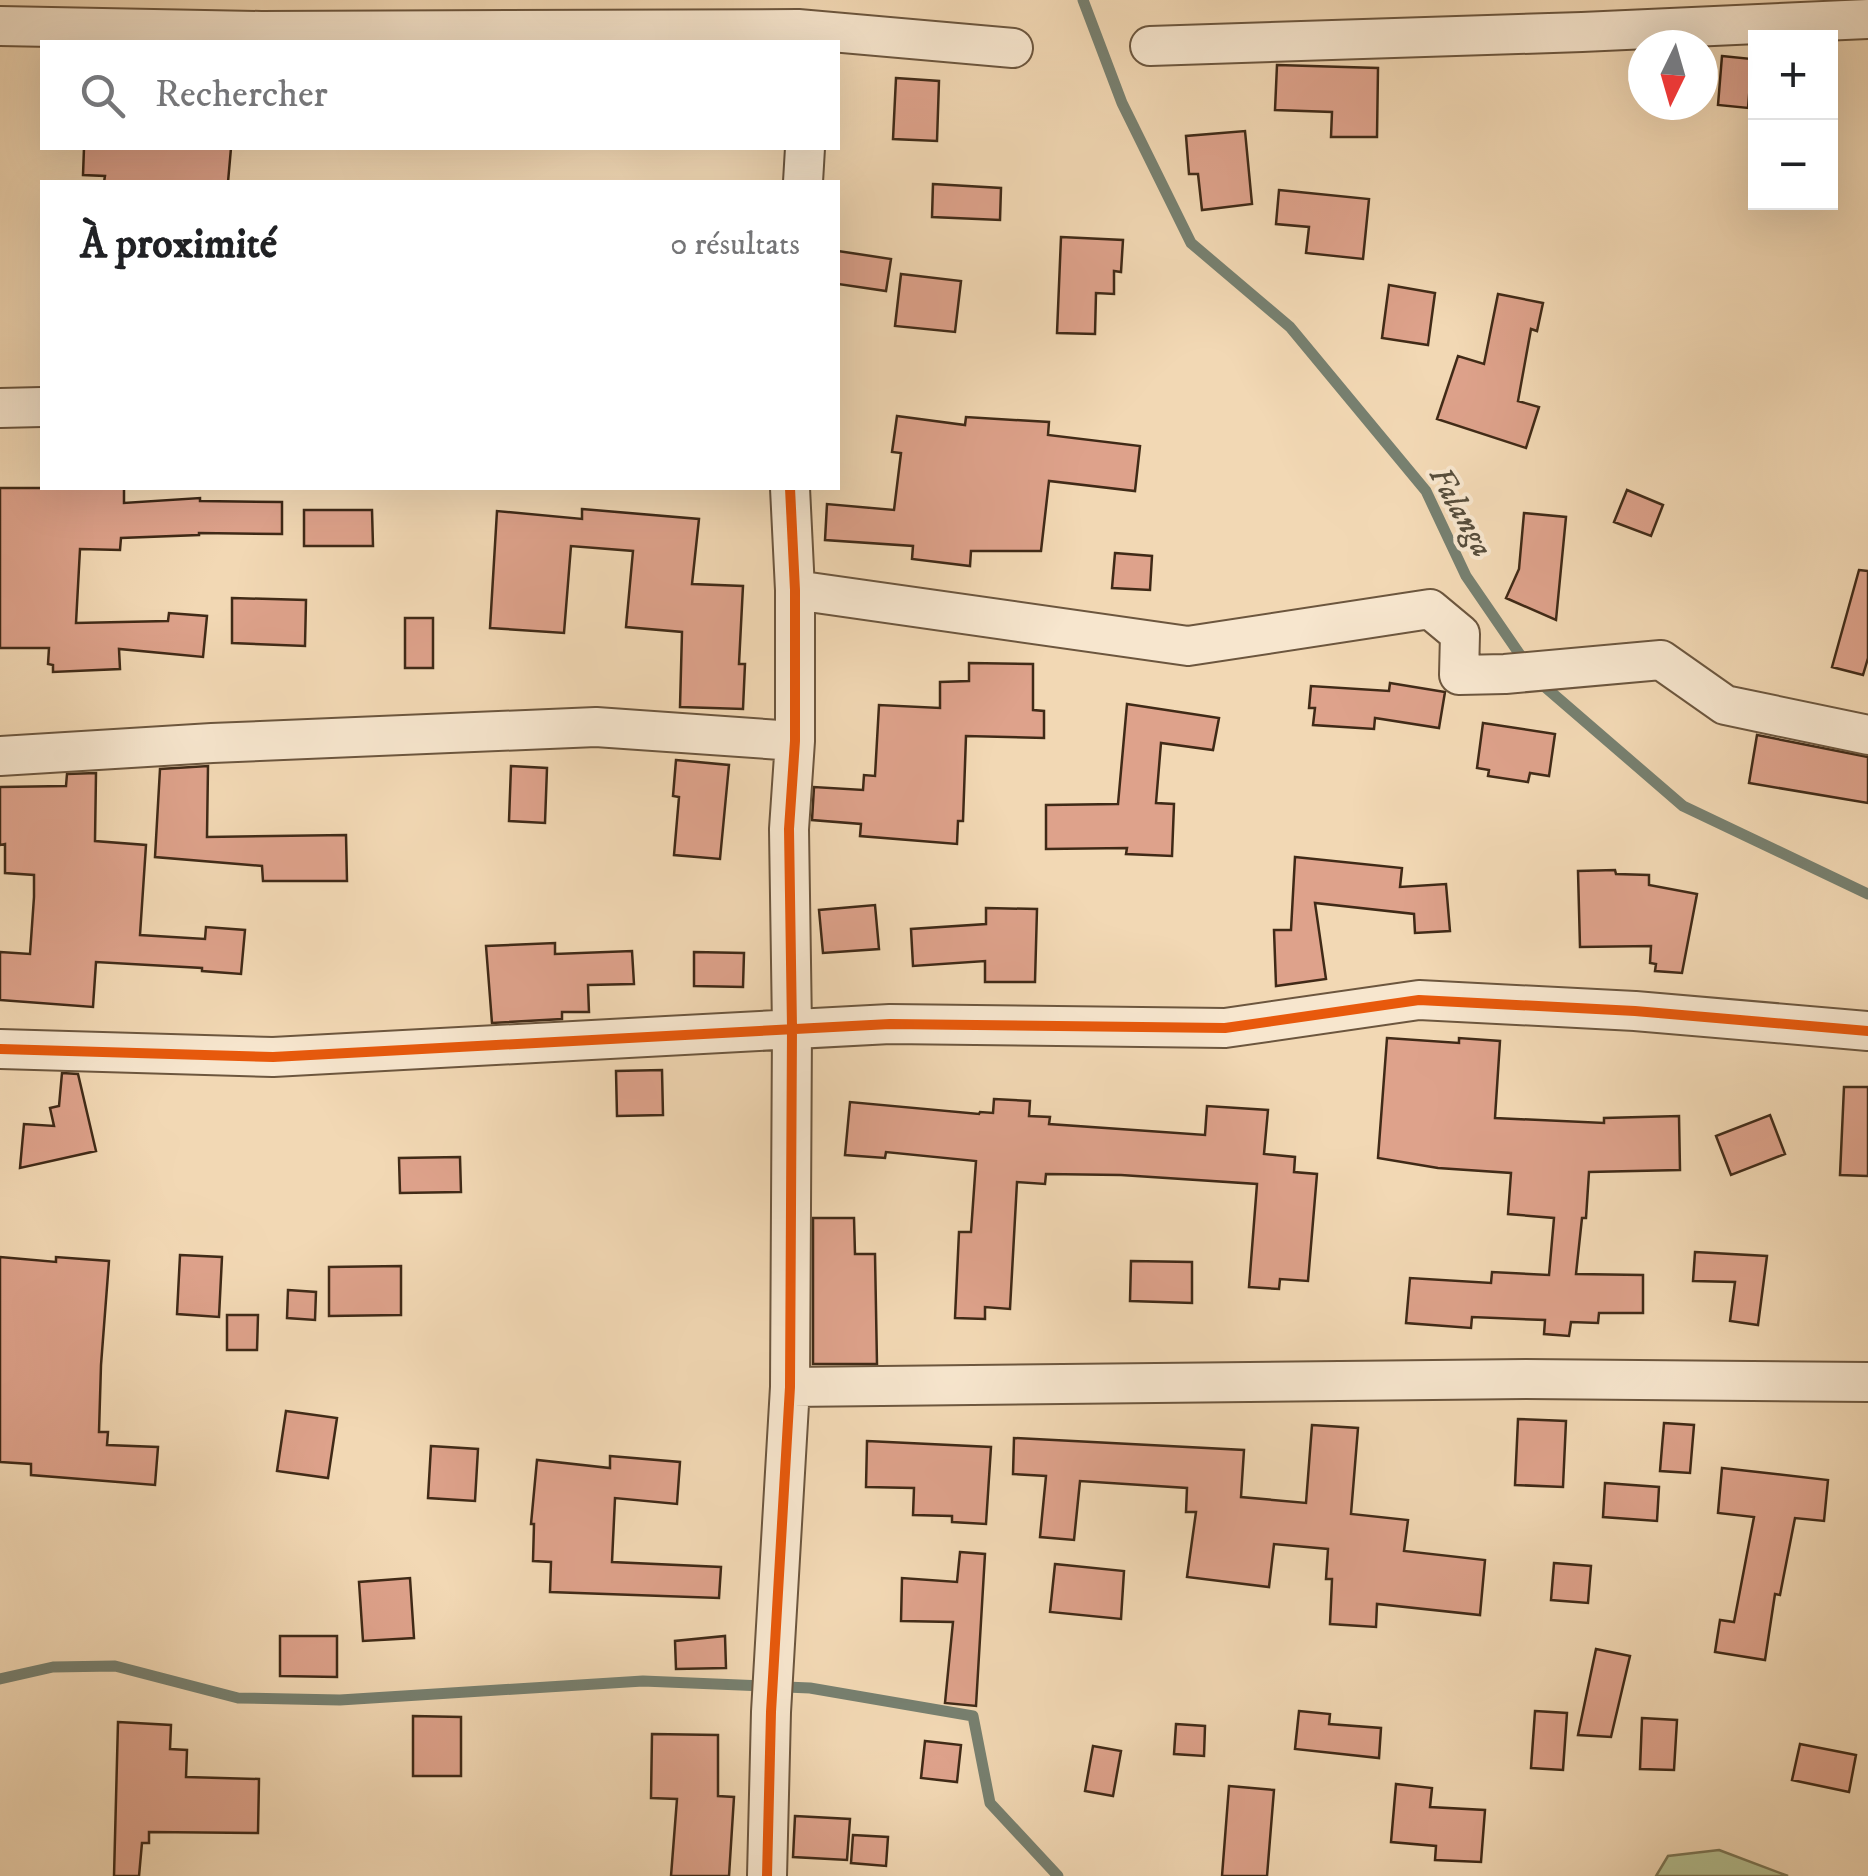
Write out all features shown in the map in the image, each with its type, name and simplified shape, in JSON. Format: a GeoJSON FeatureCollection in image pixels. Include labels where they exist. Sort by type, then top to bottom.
{"type":"FeatureCollection","features":[{"type":"Feature","properties":{"kind":"street"},"geometry":{"type":"LineString","coordinates":[[1150,46],[1562,33],[1868,18]]}},
{"type":"Feature","properties":{"kind":"street"},"geometry":{"type":"LineString","coordinates":[[0,26],[261,31],[798,24],[1013,48]]}},
{"type":"Feature","properties":{"kind":"street"},"geometry":{"type":"LineString","coordinates":[[803,180],[806,150]]}},
{"type":"Feature","properties":{"kind":"street"},"geometry":{"type":"LineString","coordinates":[[0,408],[40,407]]}},
{"type":"Feature","properties":{"kind":"street"},"geometry":{"type":"LineString","coordinates":[[767,1876],[771,1712],[790,1387],[789,829],[795,740],[790,490]]}},
{"type":"Feature","properties":{"kind":"street"},"geometry":{"type":"LineString","coordinates":[[795,590],[1188,646],[1430,609],[1460,634],[1458,675],[1661,660],[1725,705],[1868,735]]}},
{"type":"Feature","properties":{"kind":"street"},"geometry":{"type":"LineString","coordinates":[[0,756],[212,742],[596,727],[795,740]]}},
{"type":"Feature","properties":{"kind":"street"},"geometry":{"type":"LineString","coordinates":[[0,1049],[273,1058],[890,1024],[1224,1028],[1419,1000],[1635,1011],[1868,1031]]}},
{"type":"Feature","properties":{"kind":"street"},"geometry":{"type":"LineString","coordinates":[[790,1387],[1526,1379],[1868,1382]]}},
{"type":"Feature","properties":{"kind":"green space"},"geometry":{"type":"Polygon","coordinates":[[[1719,1850],[1788,1876],[1656,1876],[1668,1856],[1719,1850]]]}},
{"type":"Feature","properties":{"kind":"building"},"geometry":{"type":"Polygon","coordinates":[[[1722,56],[1748,59],[1748,108],[1718,105],[1722,56]]]}},
{"type":"Feature","properties":{"kind":"building"},"geometry":{"type":"Polygon","coordinates":[[[1277,65],[1378,68],[1377,137],[1331,137],[1332,112],[1275,110],[1277,65]]]}},
{"type":"Feature","properties":{"kind":"building"},"geometry":{"type":"Polygon","coordinates":[[[896,78],[939,81],[937,141],[893,139],[896,78]]]}},
{"type":"Feature","properties":{"kind":"building"},"geometry":{"type":"Polygon","coordinates":[[[1245,131],[1252,204],[1202,210],[1198,174],[1189,174],[1186,136],[1245,131]]]}},
{"type":"Feature","properties":{"kind":"building"},"geometry":{"type":"Polygon","coordinates":[[[84,150],[231,150],[228,180],[104,180],[105,176],[83,175],[84,150]]]}},
{"type":"Feature","properties":{"kind":"building"},"geometry":{"type":"Polygon","coordinates":[[[933,184],[1001,188],[1000,220],[932,217],[933,184]]]}},
{"type":"Feature","properties":{"kind":"building"},"geometry":{"type":"Polygon","coordinates":[[[1279,190],[1369,199],[1363,259],[1306,253],[1309,227],[1276,224],[1279,190]]]}},
{"type":"Feature","properties":{"kind":"building"},"geometry":{"type":"Polygon","coordinates":[[[1061,237],[1123,240],[1121,272],[1114,271],[1114,294],[1096,293],[1095,334],[1057,333],[1061,237]]]}},
{"type":"Feature","properties":{"kind":"building"},"geometry":{"type":"Polygon","coordinates":[[[840,251],[891,259],[886,291],[840,284],[840,251]]]}},
{"type":"Feature","properties":{"kind":"building"},"geometry":{"type":"Polygon","coordinates":[[[901,274],[961,281],[955,332],[895,326],[901,274]]]}},
{"type":"Feature","properties":{"kind":"building"},"geometry":{"type":"Polygon","coordinates":[[[1389,285],[1435,293],[1428,345],[1382,338],[1389,285]]]}},
{"type":"Feature","properties":{"kind":"building"},"geometry":{"type":"Polygon","coordinates":[[[1498,294],[1543,303],[1537,331],[1531,329],[1518,401],[1539,407],[1526,448],[1437,419],[1458,356],[1484,364],[1498,294]]]}},
{"type":"Feature","properties":{"kind":"building"},"geometry":{"type":"Polygon","coordinates":[[[897,416],[965,425],[966,417],[1049,422],[1048,435],[1140,446],[1135,491],[1049,481],[1041,551],[971,551],[970,566],[912,559],[913,546],[825,540],[827,504],[894,510],[901,453],[892,452],[897,416]]]}},
{"type":"Feature","properties":{"kind":"building"},"geometry":{"type":"Polygon","coordinates":[[[0,488],[124,490],[124,503],[200,498],[282,502],[282,534],[199,533],[121,538],[120,550],[80,549],[76,623],[168,621],[169,613],[207,616],[203,657],[119,649],[120,669],[53,672],[53,665],[48,664],[49,648],[0,648],[0,488]]]}},
{"type":"Feature","properties":{"kind":"building"},"geometry":{"type":"Polygon","coordinates":[[[1627,490],[1663,505],[1651,536],[1614,522],[1627,490]]]}},
{"type":"Feature","properties":{"kind":"building"},"geometry":{"type":"Polygon","coordinates":[[[582,509],[699,519],[692,584],[743,586],[739,664],[745,664],[743,709],[680,707],[682,632],[626,627],[633,551],[571,546],[564,633],[490,628],[497,511],[582,519],[582,509]]]}},
{"type":"Feature","properties":{"kind":"building"},"geometry":{"type":"Polygon","coordinates":[[[304,510],[372,510],[373,546],[304,546],[304,510]]]}},
{"type":"Feature","properties":{"kind":"building"},"geometry":{"type":"Polygon","coordinates":[[[1524,513],[1566,517],[1556,620],[1506,598],[1519,569],[1524,513]]]}},
{"type":"Feature","properties":{"kind":"building"},"geometry":{"type":"Polygon","coordinates":[[[1115,553],[1152,556],[1150,590],[1112,588],[1115,553]]]}},
{"type":"Feature","properties":{"kind":"building"},"geometry":{"type":"Polygon","coordinates":[[[1859,570],[1868,571],[1868,658],[1863,675],[1832,667],[1859,570]]]}},
{"type":"Feature","properties":{"kind":"building"},"geometry":{"type":"Polygon","coordinates":[[[232,598],[306,600],[305,646],[232,643],[232,598]]]}},
{"type":"Feature","properties":{"kind":"building"},"geometry":{"type":"Polygon","coordinates":[[[405,618],[433,618],[433,668],[405,668],[405,618]]]}},
{"type":"Feature","properties":{"kind":"building"},"geometry":{"type":"Polygon","coordinates":[[[969,663],[1033,664],[1033,710],[1044,711],[1044,738],[966,736],[963,821],[958,821],[957,844],[860,836],[861,824],[812,820],[814,787],[863,790],[864,775],[875,776],[879,705],[940,708],[940,682],[969,681],[969,663]]]}},
{"type":"Feature","properties":{"kind":"building"},"geometry":{"type":"Polygon","coordinates":[[[1390,683],[1445,692],[1439,728],[1375,718],[1374,729],[1313,725],[1315,708],[1309,708],[1311,686],[1389,691],[1390,683]]]}},
{"type":"Feature","properties":{"kind":"building"},"geometry":{"type":"Polygon","coordinates":[[[1127,704],[1219,718],[1213,750],[1161,743],[1156,803],[1174,804],[1172,856],[1126,854],[1127,848],[1046,849],[1046,805],[1118,804],[1127,704]]]}},
{"type":"Feature","properties":{"kind":"building"},"geometry":{"type":"Polygon","coordinates":[[[1483,723],[1555,734],[1549,776],[1530,773],[1528,782],[1488,776],[1489,770],[1477,768],[1483,723]]]}},
{"type":"Feature","properties":{"kind":"building"},"geometry":{"type":"Polygon","coordinates":[[[1757,735],[1868,757],[1868,803],[1749,783],[1757,735]]]}},
{"type":"Feature","properties":{"kind":"building"},"geometry":{"type":"Polygon","coordinates":[[[676,760],[729,765],[720,859],[674,855],[679,797],[673,796],[676,760]]]}},
{"type":"Feature","properties":{"kind":"building"},"geometry":{"type":"Polygon","coordinates":[[[208,766],[207,837],[346,835],[347,881],[263,881],[262,866],[155,857],[160,769],[208,766]]]}},
{"type":"Feature","properties":{"kind":"building"},"geometry":{"type":"Polygon","coordinates":[[[511,766],[547,768],[545,823],[509,821],[511,766]]]}},
{"type":"Feature","properties":{"kind":"building"},"geometry":{"type":"Polygon","coordinates":[[[96,773],[95,841],[146,845],[140,935],[205,939],[206,927],[245,930],[241,974],[96,962],[93,1007],[0,1000],[0,952],[30,954],[34,875],[5,873],[5,844],[0,845],[0,787],[66,786],[67,774],[96,773]]]}},
{"type":"Feature","properties":{"kind":"building"},"geometry":{"type":"Polygon","coordinates":[[[1295,857],[1402,868],[1400,887],[1446,884],[1450,931],[1415,933],[1414,914],[1315,903],[1326,979],[1276,986],[1274,930],[1291,930],[1295,857]]]}},
{"type":"Feature","properties":{"kind":"building"},"geometry":{"type":"Polygon","coordinates":[[[1615,870],[1616,874],[1649,875],[1649,885],[1697,894],[1682,973],[1655,971],[1656,964],[1650,963],[1651,946],[1580,947],[1578,871],[1615,870]]]}},
{"type":"Feature","properties":{"kind":"building"},"geometry":{"type":"Polygon","coordinates":[[[875,905],[879,949],[823,953],[819,910],[875,905]]]}},
{"type":"Feature","properties":{"kind":"building"},"geometry":{"type":"Polygon","coordinates":[[[986,908],[1037,909],[1035,982],[985,982],[985,961],[913,966],[911,929],[986,924],[986,908]]]}},
{"type":"Feature","properties":{"kind":"building"},"geometry":{"type":"Polygon","coordinates":[[[555,943],[555,954],[632,951],[634,984],[588,985],[589,1012],[562,1012],[562,1019],[492,1023],[486,946],[555,943]]]}},
{"type":"Feature","properties":{"kind":"building"},"geometry":{"type":"Polygon","coordinates":[[[694,952],[744,953],[743,987],[694,986],[694,952]]]}},
{"type":"Feature","properties":{"kind":"building"},"geometry":{"type":"Polygon","coordinates":[[[1387,1038],[1459,1043],[1459,1038],[1500,1041],[1495,1118],[1604,1123],[1604,1118],[1679,1116],[1680,1170],[1589,1172],[1576,1274],[1643,1275],[1643,1313],[1599,1313],[1598,1323],[1571,1322],[1569,1336],[1544,1334],[1545,1320],[1472,1317],[1471,1328],[1406,1323],[1410,1278],[1491,1283],[1492,1272],[1549,1275],[1554,1218],[1508,1214],[1511,1173],[1438,1168],[1378,1158],[1387,1038]]]}},
{"type":"Feature","properties":{"kind":"building"},"geometry":{"type":"Polygon","coordinates":[[[662,1070],[663,1115],[617,1116],[616,1071],[662,1070]]]}},
{"type":"Feature","properties":{"kind":"building"},"geometry":{"type":"Polygon","coordinates":[[[62,1073],[78,1074],[96,1151],[20,1168],[24,1124],[54,1126],[50,1108],[59,1106],[62,1073]]]}},
{"type":"Feature","properties":{"kind":"building"},"geometry":{"type":"Polygon","coordinates":[[[1844,1087],[1868,1087],[1868,1176],[1840,1175],[1844,1087]]]}},
{"type":"Feature","properties":{"kind":"building"},"geometry":{"type":"Polygon","coordinates":[[[994,1099],[1030,1101],[1029,1116],[1050,1117],[1049,1124],[1205,1135],[1207,1106],[1268,1110],[1264,1154],[1295,1157],[1294,1172],[1317,1174],[1308,1281],[1280,1279],[1279,1289],[1249,1287],[1257,1184],[1046,1174],[1045,1184],[1017,1182],[1010,1309],[985,1307],[985,1319],[955,1318],[959,1232],[971,1232],[976,1161],[886,1152],[885,1158],[845,1155],[850,1102],[979,1114],[993,1113],[994,1099]]]}},
{"type":"Feature","properties":{"kind":"building"},"geometry":{"type":"Polygon","coordinates":[[[1770,1115],[1785,1154],[1731,1175],[1716,1136],[1770,1115]]]}},
{"type":"Feature","properties":{"kind":"building"},"geometry":{"type":"Polygon","coordinates":[[[460,1157],[461,1192],[400,1193],[399,1158],[460,1157]]]}},
{"type":"Feature","properties":{"kind":"building"},"geometry":{"type":"Polygon","coordinates":[[[813,1218],[854,1218],[855,1254],[875,1254],[877,1364],[813,1364],[813,1218]]]}},
{"type":"Feature","properties":{"kind":"building"},"geometry":{"type":"Polygon","coordinates":[[[1695,1252],[1767,1256],[1758,1325],[1730,1321],[1735,1282],[1693,1281],[1695,1252]]]}},
{"type":"Feature","properties":{"kind":"building"},"geometry":{"type":"Polygon","coordinates":[[[180,1255],[222,1257],[219,1317],[177,1314],[180,1255]]]}},
{"type":"Feature","properties":{"kind":"building"},"geometry":{"type":"Polygon","coordinates":[[[0,1257],[109,1261],[99,1432],[108,1432],[107,1445],[158,1447],[155,1485],[31,1475],[31,1464],[0,1462],[0,1257]]]}},
{"type":"Feature","properties":{"kind":"building"},"geometry":{"type":"Polygon","coordinates":[[[1131,1261],[1192,1262],[1192,1303],[1130,1301],[1131,1261]]]}},
{"type":"Feature","properties":{"kind":"building"},"geometry":{"type":"Polygon","coordinates":[[[401,1266],[401,1315],[329,1316],[329,1267],[401,1266]]]}},
{"type":"Feature","properties":{"kind":"building"},"geometry":{"type":"Polygon","coordinates":[[[288,1290],[316,1292],[315,1320],[287,1318],[288,1290]]]}},
{"type":"Feature","properties":{"kind":"building"},"geometry":{"type":"Polygon","coordinates":[[[227,1315],[258,1315],[257,1350],[227,1350],[227,1315]]]}},
{"type":"Feature","properties":{"kind":"building"},"geometry":{"type":"Polygon","coordinates":[[[286,1411],[337,1418],[328,1478],[277,1471],[286,1411]]]}},
{"type":"Feature","properties":{"kind":"building"},"geometry":{"type":"Polygon","coordinates":[[[1518,1419],[1566,1421],[1563,1487],[1515,1485],[1518,1419]]]}},
{"type":"Feature","properties":{"kind":"building"},"geometry":{"type":"Polygon","coordinates":[[[1664,1423],[1694,1425],[1690,1473],[1660,1471],[1664,1423]]]}},
{"type":"Feature","properties":{"kind":"building"},"geometry":{"type":"Polygon","coordinates":[[[1312,1425],[1358,1428],[1351,1514],[1408,1520],[1404,1551],[1485,1560],[1480,1615],[1377,1604],[1376,1627],[1330,1624],[1332,1579],[1326,1579],[1328,1549],[1274,1544],[1269,1587],[1187,1577],[1196,1512],[1186,1512],[1187,1488],[1080,1481],[1074,1540],[1040,1537],[1046,1476],[1013,1474],[1014,1438],[1244,1450],[1241,1497],[1306,1503],[1312,1425]]]}},
{"type":"Feature","properties":{"kind":"building"},"geometry":{"type":"Polygon","coordinates":[[[867,1441],[991,1447],[986,1524],[952,1522],[952,1516],[913,1515],[914,1488],[866,1487],[867,1441]]]}},
{"type":"Feature","properties":{"kind":"building"},"geometry":{"type":"Polygon","coordinates":[[[431,1446],[478,1449],[475,1501],[428,1498],[431,1446]]]}},
{"type":"Feature","properties":{"kind":"building"},"geometry":{"type":"Polygon","coordinates":[[[610,1456],[680,1462],[677,1504],[615,1498],[612,1562],[721,1567],[719,1598],[550,1592],[551,1562],[533,1561],[531,1524],[537,1460],[610,1468],[610,1456]]]}},
{"type":"Feature","properties":{"kind":"building"},"geometry":{"type":"Polygon","coordinates":[[[1722,1468],[1828,1480],[1824,1521],[1795,1518],[1780,1595],[1775,1594],[1765,1660],[1715,1652],[1720,1620],[1734,1622],[1754,1517],[1718,1513],[1722,1468]]]}},
{"type":"Feature","properties":{"kind":"building"},"geometry":{"type":"Polygon","coordinates":[[[1605,1483],[1659,1487],[1657,1521],[1603,1517],[1605,1483]]]}},
{"type":"Feature","properties":{"kind":"building"},"geometry":{"type":"Polygon","coordinates":[[[960,1552],[985,1554],[976,1706],[945,1703],[953,1622],[901,1621],[902,1578],[957,1582],[960,1552]]]}},
{"type":"Feature","properties":{"kind":"building"},"geometry":{"type":"Polygon","coordinates":[[[1554,1563],[1591,1566],[1588,1603],[1551,1600],[1554,1563]]]}},
{"type":"Feature","properties":{"kind":"building"},"geometry":{"type":"Polygon","coordinates":[[[1055,1564],[1124,1571],[1121,1619],[1050,1612],[1055,1564]]]}},
{"type":"Feature","properties":{"kind":"building"},"geometry":{"type":"Polygon","coordinates":[[[410,1578],[414,1638],[363,1641],[359,1582],[410,1578]]]}},
{"type":"Feature","properties":{"kind":"building"},"geometry":{"type":"Polygon","coordinates":[[[280,1636],[337,1636],[337,1677],[280,1676],[280,1636]]]}},
{"type":"Feature","properties":{"kind":"building"},"geometry":{"type":"Polygon","coordinates":[[[725,1636],[726,1668],[676,1669],[675,1641],[725,1636]]]}},
{"type":"Feature","properties":{"kind":"building"},"geometry":{"type":"Polygon","coordinates":[[[1596,1649],[1630,1656],[1611,1737],[1578,1735],[1596,1649]]]}},
{"type":"Feature","properties":{"kind":"building"},"geometry":{"type":"Polygon","coordinates":[[[1299,1711],[1330,1714],[1329,1724],[1381,1728],[1379,1758],[1295,1749],[1299,1711]]]}},
{"type":"Feature","properties":{"kind":"building"},"geometry":{"type":"Polygon","coordinates":[[[1535,1711],[1567,1713],[1563,1770],[1531,1768],[1535,1711]]]}},
{"type":"Feature","properties":{"kind":"building"},"geometry":{"type":"Polygon","coordinates":[[[413,1716],[461,1717],[461,1776],[413,1776],[413,1716]]]}},
{"type":"Feature","properties":{"kind":"building"},"geometry":{"type":"Polygon","coordinates":[[[1642,1718],[1677,1720],[1674,1770],[1640,1769],[1642,1718]]]}},
{"type":"Feature","properties":{"kind":"building"},"geometry":{"type":"Polygon","coordinates":[[[118,1722],[171,1725],[170,1749],[187,1750],[186,1777],[259,1779],[258,1833],[149,1832],[149,1843],[142,1843],[139,1876],[114,1876],[118,1722]]]}},
{"type":"Feature","properties":{"kind":"building"},"geometry":{"type":"Polygon","coordinates":[[[1176,1724],[1205,1726],[1204,1756],[1174,1754],[1176,1724]]]}},
{"type":"Feature","properties":{"kind":"building"},"geometry":{"type":"Polygon","coordinates":[[[652,1734],[718,1735],[718,1796],[734,1797],[729,1876],[671,1876],[677,1799],[651,1798],[652,1734]]]}},
{"type":"Feature","properties":{"kind":"building"},"geometry":{"type":"Polygon","coordinates":[[[925,1741],[961,1745],[957,1782],[921,1778],[925,1741]]]}},
{"type":"Feature","properties":{"kind":"building"},"geometry":{"type":"Polygon","coordinates":[[[1800,1744],[1856,1755],[1849,1792],[1792,1780],[1800,1744]]]}},
{"type":"Feature","properties":{"kind":"building"},"geometry":{"type":"Polygon","coordinates":[[[1093,1746],[1121,1751],[1113,1796],[1085,1791],[1093,1746]]]}},
{"type":"Feature","properties":{"kind":"building"},"geometry":{"type":"Polygon","coordinates":[[[1396,1784],[1432,1788],[1430,1807],[1485,1810],[1481,1862],[1435,1860],[1436,1846],[1391,1842],[1396,1784]]]}},
{"type":"Feature","properties":{"kind":"building"},"geometry":{"type":"Polygon","coordinates":[[[1229,1786],[1274,1790],[1267,1876],[1222,1876],[1229,1786]]]}},
{"type":"Feature","properties":{"kind":"building"},"geometry":{"type":"Polygon","coordinates":[[[795,1816],[850,1819],[847,1860],[793,1857],[795,1816]]]}},
{"type":"Feature","properties":{"kind":"building"},"geometry":{"type":"Polygon","coordinates":[[[853,1835],[888,1837],[886,1866],[851,1863],[853,1835]]]}},
{"type":"Feature","properties":{"kind":"waterway","name":"Falanga"},"geometry":{"type":"LineString","coordinates":[[1083,0],[1122,103],[1191,243],[1290,327],[1426,491],[1466,576],[1527,665]]}},
{"type":"Feature","properties":{"kind":"waterway","name":"Falanga"},"geometry":{"type":"LineString","coordinates":[[1537,680],[1683,806],[1868,894]]}},
{"type":"Feature","properties":{"kind":"waterway"},"geometry":{"type":"LineString","coordinates":[[0,1679],[53,1667],[115,1666],[238,1698],[340,1700],[643,1681],[810,1688],[973,1716],[990,1803],[1058,1876]]}},
{"type":"Feature","properties":{"kind":"cycle path"},"geometry":{"type":"LineString","coordinates":[[767,1876],[771,1712],[790,1387],[789,829],[795,741],[790,490]]}},
{"type":"Feature","properties":{"kind":"cycle path"},"geometry":{"type":"LineString","coordinates":[[0,1049],[273,1057],[890,1024],[1225,1028],[1419,1000],[1635,1011],[1868,1031]]}}]}
